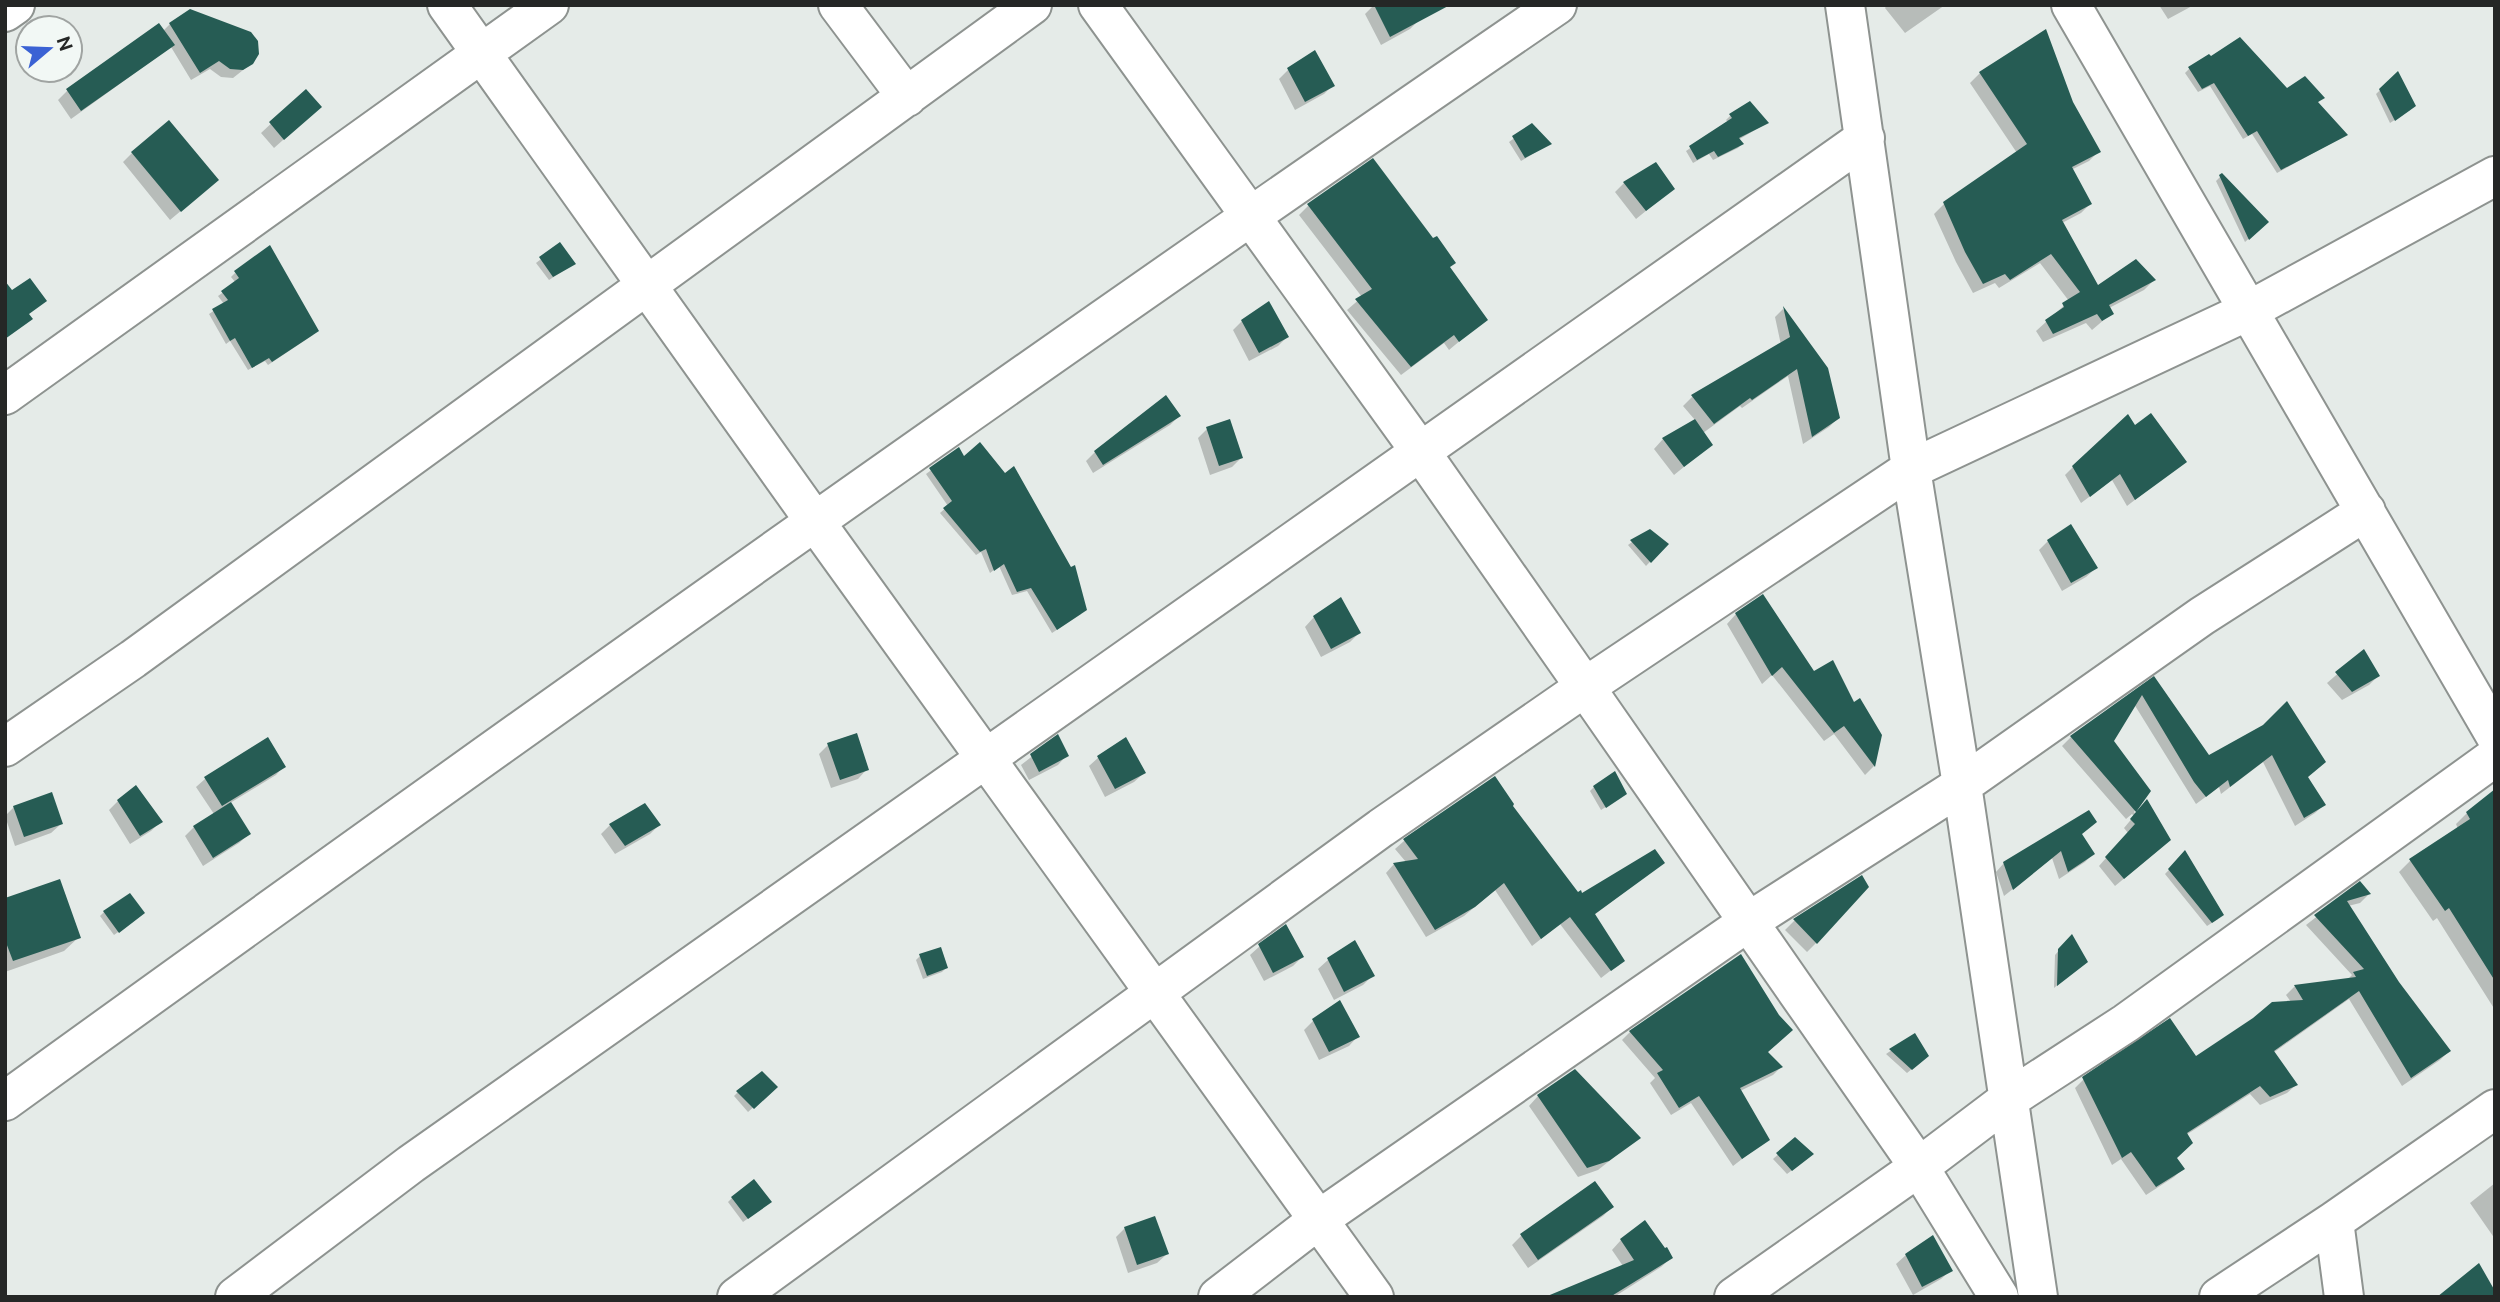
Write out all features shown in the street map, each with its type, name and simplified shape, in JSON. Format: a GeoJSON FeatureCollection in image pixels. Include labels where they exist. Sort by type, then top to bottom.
{"type":"FeatureCollection","features":[{"type":"Feature","properties":{"kind":"street"},"geometry":{"type":"LineString","coordinates":[[5,12],[15,5]]}},
{"type":"Feature","properties":{"kind":"street"},"geometry":{"type":"LineString","coordinates":[[447,5],[816,523],[1374,1297]]}},
{"type":"Feature","properties":{"kind":"street"},"geometry":{"type":"LineString","coordinates":[[5,395],[549,5]]}},
{"type":"Feature","properties":{"kind":"street"},"geometry":{"type":"LineString","coordinates":[[838,5],[907,97]]}},
{"type":"Feature","properties":{"kind":"street"},"geometry":{"type":"LineString","coordinates":[[5,747],[133,659],[1032,5]]}},
{"type":"Feature","properties":{"kind":"street"},"geometry":{"type":"LineString","coordinates":[[1098,5],[1420,451],[1585,687],[1919,1167],[1999,1297]]}},
{"type":"Feature","properties":{"kind":"street"},"geometry":{"type":"LineString","coordinates":[[5,1101],[414,806],[1251,216],[1556,5]]}},
{"type":"Feature","properties":{"kind":"street"},"geometry":{"type":"LineString","coordinates":[[1845,5],[1911,469],[1962,785],[2038,1297]]}},
{"type":"Feature","properties":{"kind":"street"},"geometry":{"type":"LineString","coordinates":[[2071,5],[2495,735]]}},
{"type":"Feature","properties":{"kind":"street"},"geometry":{"type":"LineString","coordinates":[[235,1297],[411,1164],[1865,138]]}},
{"type":"Feature","properties":{"kind":"street"},"geometry":{"type":"LineString","coordinates":[[737,1297],[1381,828],[1585,687],[1911,469],[2248,311],[2495,176]]}},
{"type":"Feature","properties":{"kind":"street"},"geometry":{"type":"LineString","coordinates":[[1219,1297],[1318,1220],[1748,922],[1962,785],[2202,616],[2366,510]]}},
{"type":"Feature","properties":{"kind":"street"},"geometry":{"type":"LineString","coordinates":[[1734,1297],[1919,1167],[2009,1099],[2126,1023],[2495,757]]}},
{"type":"Feature","properties":{"kind":"street"},"geometry":{"type":"LineString","coordinates":[[2219,1297],[2495,1109]]}},
{"type":"Feature","properties":{"kind":"street"},"geometry":{"type":"LineString","coordinates":[[2334,1221],[2344,1297]]}},
{"type":"Feature","properties":{"kind":"building"},"geometry":{"type":"Polygon","coordinates":[[[1374,5],[1450,5],[1390,37],[1374,5]]]}},
{"type":"Feature","properties":{"kind":"building"},"geometry":{"type":"Polygon","coordinates":[[[190,9],[251,32],[258,41],[259,54],[253,64],[243,70],[230,69],[219,61],[200,73],[169,23],[190,9]]]}},
{"type":"Feature","properties":{"kind":"building"},"geometry":{"type":"Polygon","coordinates":[[[159,23],[175,45],[81,111],[66,89],[73,84],[84,84],[84,76],[159,23]]]}},
{"type":"Feature","properties":{"kind":"building"},"geometry":{"type":"Polygon","coordinates":[[[2046,29],[2073,102],[2101,152],[2072,167],[2092,204],[2062,220],[2098,285],[2136,259],[2156,280],[2109,305],[2114,314],[2102,321],[2097,314],[2053,334],[2045,320],[2064,307],[2062,303],[2080,292],[2051,254],[2010,280],[2005,274],[1983,284],[1965,252],[1943,202],[2027,144],[1979,72],[2046,29]]]}},
{"type":"Feature","properties":{"kind":"building"},"geometry":{"type":"Polygon","coordinates":[[[2240,37],[2287,88],[2305,76],[2325,98],[2318,102],[2348,135],[2281,170],[2257,131],[2248,136],[2214,83],[2202,89],[2188,67],[2240,37]]]}},
{"type":"Feature","properties":{"kind":"building"},"geometry":{"type":"Polygon","coordinates":[[[1315,50],[1335,86],[1305,102],[1287,68],[1315,50]]]}},
{"type":"Feature","properties":{"kind":"building"},"geometry":{"type":"Polygon","coordinates":[[[2398,71],[2416,106],[2395,121],[2379,89],[2398,71]]]}},
{"type":"Feature","properties":{"kind":"building"},"geometry":{"type":"Polygon","coordinates":[[[306,89],[322,107],[284,140],[269,122],[306,89]]]}},
{"type":"Feature","properties":{"kind":"building"},"geometry":{"type":"Polygon","coordinates":[[[1750,101],[1769,123],[1739,138],[1744,144],[1718,157],[1714,151],[1697,160],[1689,146],[1732,118],[1729,114],[1750,101]]]}},
{"type":"Feature","properties":{"kind":"building"},"geometry":{"type":"Polygon","coordinates":[[[169,120],[219,180],[181,212],[131,152],[169,120]]]}},
{"type":"Feature","properties":{"kind":"building"},"geometry":{"type":"Polygon","coordinates":[[[1532,123],[1552,144],[1525,158],[1512,136],[1532,123]]]}},
{"type":"Feature","properties":{"kind":"building"},"geometry":{"type":"Polygon","coordinates":[[[1373,158],[1433,238],[1437,236],[1456,263],[1450,267],[1488,320],[1459,342],[1454,335],[1411,367],[1355,299],[1372,289],[1307,204],[1373,158]]]}},
{"type":"Feature","properties":{"kind":"building"},"geometry":{"type":"Polygon","coordinates":[[[1656,162],[1675,189],[1646,211],[1623,182],[1656,162]]]}},
{"type":"Feature","properties":{"kind":"building"},"geometry":{"type":"Polygon","coordinates":[[[2222,173],[2269,222],[2249,240],[2219,175],[2222,173]]]}},
{"type":"Feature","properties":{"kind":"building"},"geometry":{"type":"Polygon","coordinates":[[[560,242],[576,264],[553,277],[539,257],[560,242]]]}},
{"type":"Feature","properties":{"kind":"building"},"geometry":{"type":"Polygon","coordinates":[[[270,245],[319,331],[272,362],[269,358],[252,368],[235,338],[230,341],[212,309],[228,300],[221,291],[239,278],[234,271],[270,245]]]}},
{"type":"Feature","properties":{"kind":"building"},"geometry":{"type":"Polygon","coordinates":[[[30,278],[47,301],[29,314],[33,319],[5,339],[5,281],[12,290],[30,278]]]}},
{"type":"Feature","properties":{"kind":"building"},"geometry":{"type":"Polygon","coordinates":[[[1269,301],[1289,337],[1259,353],[1241,320],[1269,301]]]}},
{"type":"Feature","properties":{"kind":"building"},"geometry":{"type":"Polygon","coordinates":[[[1783,306],[1828,368],[1840,418],[1812,437],[1797,369],[1714,424],[1691,395],[1790,337],[1783,306]]]}},
{"type":"Feature","properties":{"kind":"building"},"geometry":{"type":"Polygon","coordinates":[[[1166,395],[1181,416],[1103,465],[1094,451],[1166,395]]]}},
{"type":"Feature","properties":{"kind":"building"},"geometry":{"type":"Polygon","coordinates":[[[2151,413],[2187,462],[2135,500],[2120,474],[2090,497],[2072,466],[2128,414],[2135,425],[2151,413]]]}},
{"type":"Feature","properties":{"kind":"building"},"geometry":{"type":"Polygon","coordinates":[[[1230,419],[1243,458],[1219,466],[1206,427],[1230,419]]]}},
{"type":"Feature","properties":{"kind":"building"},"geometry":{"type":"Polygon","coordinates":[[[1695,419],[1713,445],[1684,467],[1662,438],[1695,419]]]}},
{"type":"Feature","properties":{"kind":"building"},"geometry":{"type":"Polygon","coordinates":[[[980,442],[1005,473],[1014,466],[1071,567],[1075,565],[1087,610],[1057,630],[1031,588],[1017,592],[1004,564],[994,571],[986,549],[980,552],[943,508],[952,501],[929,468],[959,447],[964,456],[980,442]]]}},
{"type":"Feature","properties":{"kind":"building"},"geometry":{"type":"Polygon","coordinates":[[[2071,524],[2098,568],[2071,583],[2047,540],[2071,524]]]}},
{"type":"Feature","properties":{"kind":"building"},"geometry":{"type":"Polygon","coordinates":[[[1650,529],[1669,544],[1651,563],[1630,540],[1650,529]]]}},
{"type":"Feature","properties":{"kind":"building"},"geometry":{"type":"Polygon","coordinates":[[[1763,594],[1814,671],[1833,660],[1854,702],[1860,698],[1882,735],[1875,767],[1844,726],[1834,733],[1782,667],[1772,676],[1735,613],[1763,594]]]}},
{"type":"Feature","properties":{"kind":"building"},"geometry":{"type":"Polygon","coordinates":[[[1341,597],[1361,633],[1331,649],[1313,616],[1341,597]]]}},
{"type":"Feature","properties":{"kind":"building"},"geometry":{"type":"Polygon","coordinates":[[[2364,649],[2380,676],[2352,692],[2335,672],[2364,649]]]}},
{"type":"Feature","properties":{"kind":"building"},"geometry":{"type":"Polygon","coordinates":[[[2154,676],[2209,755],[2263,725],[2287,701],[2326,762],[2308,777],[2326,805],[2304,818],[2272,755],[2230,787],[2228,780],[2206,797],[2194,782],[2142,695],[2114,741],[2151,791],[2136,812],[2070,736],[2154,676]]]}},
{"type":"Feature","properties":{"kind":"building"},"geometry":{"type":"Polygon","coordinates":[[[857,733],[869,770],[840,780],[827,743],[857,733]]]}},
{"type":"Feature","properties":{"kind":"building"},"geometry":{"type":"Polygon","coordinates":[[[1058,734],[1069,756],[1039,772],[1030,754],[1058,734]]]}},
{"type":"Feature","properties":{"kind":"building"},"geometry":{"type":"Polygon","coordinates":[[[268,737],[286,767],[222,806],[204,777],[268,737]]]}},
{"type":"Feature","properties":{"kind":"building"},"geometry":{"type":"Polygon","coordinates":[[[1126,737],[1146,773],[1115,789],[1097,756],[1126,737]]]}},
{"type":"Feature","properties":{"kind":"building"},"geometry":{"type":"Polygon","coordinates":[[[1615,771],[1627,794],[1606,808],[1593,786],[1615,771]]]}},
{"type":"Feature","properties":{"kind":"building"},"geometry":{"type":"Polygon","coordinates":[[[1495,776],[1513,806],[1578,892],[1581,890],[1582,893],[1655,849],[1665,863],[1595,914],[1625,961],[1611,971],[1570,917],[1541,939],[1504,883],[1475,907],[1435,930],[1393,863],[1418,859],[1403,839],[1495,776]]]}},
{"type":"Feature","properties":{"kind":"building"},"geometry":{"type":"Polygon","coordinates":[[[136,785],[163,822],[140,836],[117,800],[136,785]]]}},
{"type":"Feature","properties":{"kind":"building"},"geometry":{"type":"Polygon","coordinates":[[[2495,789],[2495,981],[2449,908],[2445,911],[2409,859],[2470,819],[2466,812],[2495,789]]]}},
{"type":"Feature","properties":{"kind":"building"},"geometry":{"type":"Polygon","coordinates":[[[52,792],[63,824],[24,837],[13,806],[52,792]]]}},
{"type":"Feature","properties":{"kind":"building"},"geometry":{"type":"Polygon","coordinates":[[[2147,799],[2171,840],[2124,879],[2105,857],[2135,824],[2130,819],[2147,799]]]}},
{"type":"Feature","properties":{"kind":"building"},"geometry":{"type":"Polygon","coordinates":[[[231,802],[251,834],[213,858],[193,826],[231,802]]]}},
{"type":"Feature","properties":{"kind":"building"},"geometry":{"type":"Polygon","coordinates":[[[645,803],[661,825],[625,846],[609,824],[645,803]]]}},
{"type":"Feature","properties":{"kind":"building"},"geometry":{"type":"Polygon","coordinates":[[[2089,810],[2097,822],[2082,834],[2095,854],[2068,872],[2061,851],[2013,890],[2003,862],[2089,810]]]}},
{"type":"Feature","properties":{"kind":"building"},"geometry":{"type":"Polygon","coordinates":[[[2185,850],[2224,915],[2212,923],[2168,869],[2185,850]]]}},
{"type":"Feature","properties":{"kind":"building"},"geometry":{"type":"Polygon","coordinates":[[[1862,875],[1869,887],[1817,944],[1793,919],[1862,875]]]}},
{"type":"Feature","properties":{"kind":"building"},"geometry":{"type":"Polygon","coordinates":[[[60,879],[81,938],[13,961],[5,940],[5,898],[60,879]]]}},
{"type":"Feature","properties":{"kind":"building"},"geometry":{"type":"Polygon","coordinates":[[[2360,881],[2371,894],[2347,901],[2399,982],[2451,1051],[2411,1078],[2359,991],[2274,1051],[2298,1085],[2270,1097],[2260,1086],[2187,1133],[2193,1143],[2177,1158],[2185,1169],[2156,1187],[2131,1152],[2122,1158],[2082,1077],[2170,1018],[2196,1056],[2272,1002],[2303,1000],[2294,985],[2356,977],[2353,972],[2364,969],[2314,915],[2360,881]]]}},
{"type":"Feature","properties":{"kind":"building"},"geometry":{"type":"Polygon","coordinates":[[[130,893],[145,913],[119,933],[103,911],[130,893]]]}},
{"type":"Feature","properties":{"kind":"building"},"geometry":{"type":"Polygon","coordinates":[[[1286,924],[1304,957],[1273,973],[1258,944],[1286,924]]]}},
{"type":"Feature","properties":{"kind":"building"},"geometry":{"type":"Polygon","coordinates":[[[2072,934],[2088,962],[2057,986],[2058,949],[2072,934]]]}},
{"type":"Feature","properties":{"kind":"building"},"geometry":{"type":"Polygon","coordinates":[[[1355,940],[1375,976],[1344,992],[1327,958],[1355,940]]]}},
{"type":"Feature","properties":{"kind":"building"},"geometry":{"type":"Polygon","coordinates":[[[941,947],[948,968],[927,976],[919,954],[941,947]]]}},
{"type":"Feature","properties":{"kind":"building"},"geometry":{"type":"Polygon","coordinates":[[[1741,954],[1779,1015],[1793,1030],[1768,1052],[1783,1067],[1740,1088],[1770,1140],[1742,1159],[1699,1096],[1679,1108],[1657,1073],[1663,1070],[1629,1031],[1741,954]]]}},
{"type":"Feature","properties":{"kind":"building"},"geometry":{"type":"Polygon","coordinates":[[[1340,1000],[1360,1037],[1329,1052],[1312,1019],[1340,1000]]]}},
{"type":"Feature","properties":{"kind":"building"},"geometry":{"type":"Polygon","coordinates":[[[1915,1033],[1929,1056],[1912,1070],[1889,1049],[1915,1033]]]}},
{"type":"Feature","properties":{"kind":"building"},"geometry":{"type":"Polygon","coordinates":[[[1575,1069],[1641,1138],[1609,1161],[1587,1168],[1537,1095],[1575,1069]]]}},
{"type":"Feature","properties":{"kind":"building"},"geometry":{"type":"Polygon","coordinates":[[[762,1071],[778,1087],[754,1109],[736,1091],[762,1071]]]}},
{"type":"Feature","properties":{"kind":"building"},"geometry":{"type":"Polygon","coordinates":[[[1795,1137],[1814,1154],[1792,1171],[1776,1153],[1795,1137]]]}},
{"type":"Feature","properties":{"kind":"building"},"geometry":{"type":"Polygon","coordinates":[[[754,1179],[772,1202],[748,1219],[731,1197],[754,1179]]]}},
{"type":"Feature","properties":{"kind":"building"},"geometry":{"type":"Polygon","coordinates":[[[1595,1181],[1614,1207],[1538,1260],[1520,1234],[1595,1181]]]}},
{"type":"Feature","properties":{"kind":"building"},"geometry":{"type":"Polygon","coordinates":[[[1155,1216],[1169,1254],[1137,1265],[1124,1227],[1155,1216]]]}},
{"type":"Feature","properties":{"kind":"building"},"geometry":{"type":"Polygon","coordinates":[[[1645,1220],[1673,1258],[1610,1297],[1545,1297],[1634,1260],[1620,1239],[1645,1220]]]}},
{"type":"Feature","properties":{"kind":"building"},"geometry":{"type":"Polygon","coordinates":[[[1933,1235],[1953,1271],[1922,1287],[1905,1254],[1933,1235]]]}},
{"type":"Feature","properties":{"kind":"building"},"geometry":{"type":"Polygon","coordinates":[[[2479,1263],[2495,1291],[2495,1297],[2437,1297],[2479,1263]]]}}]}
